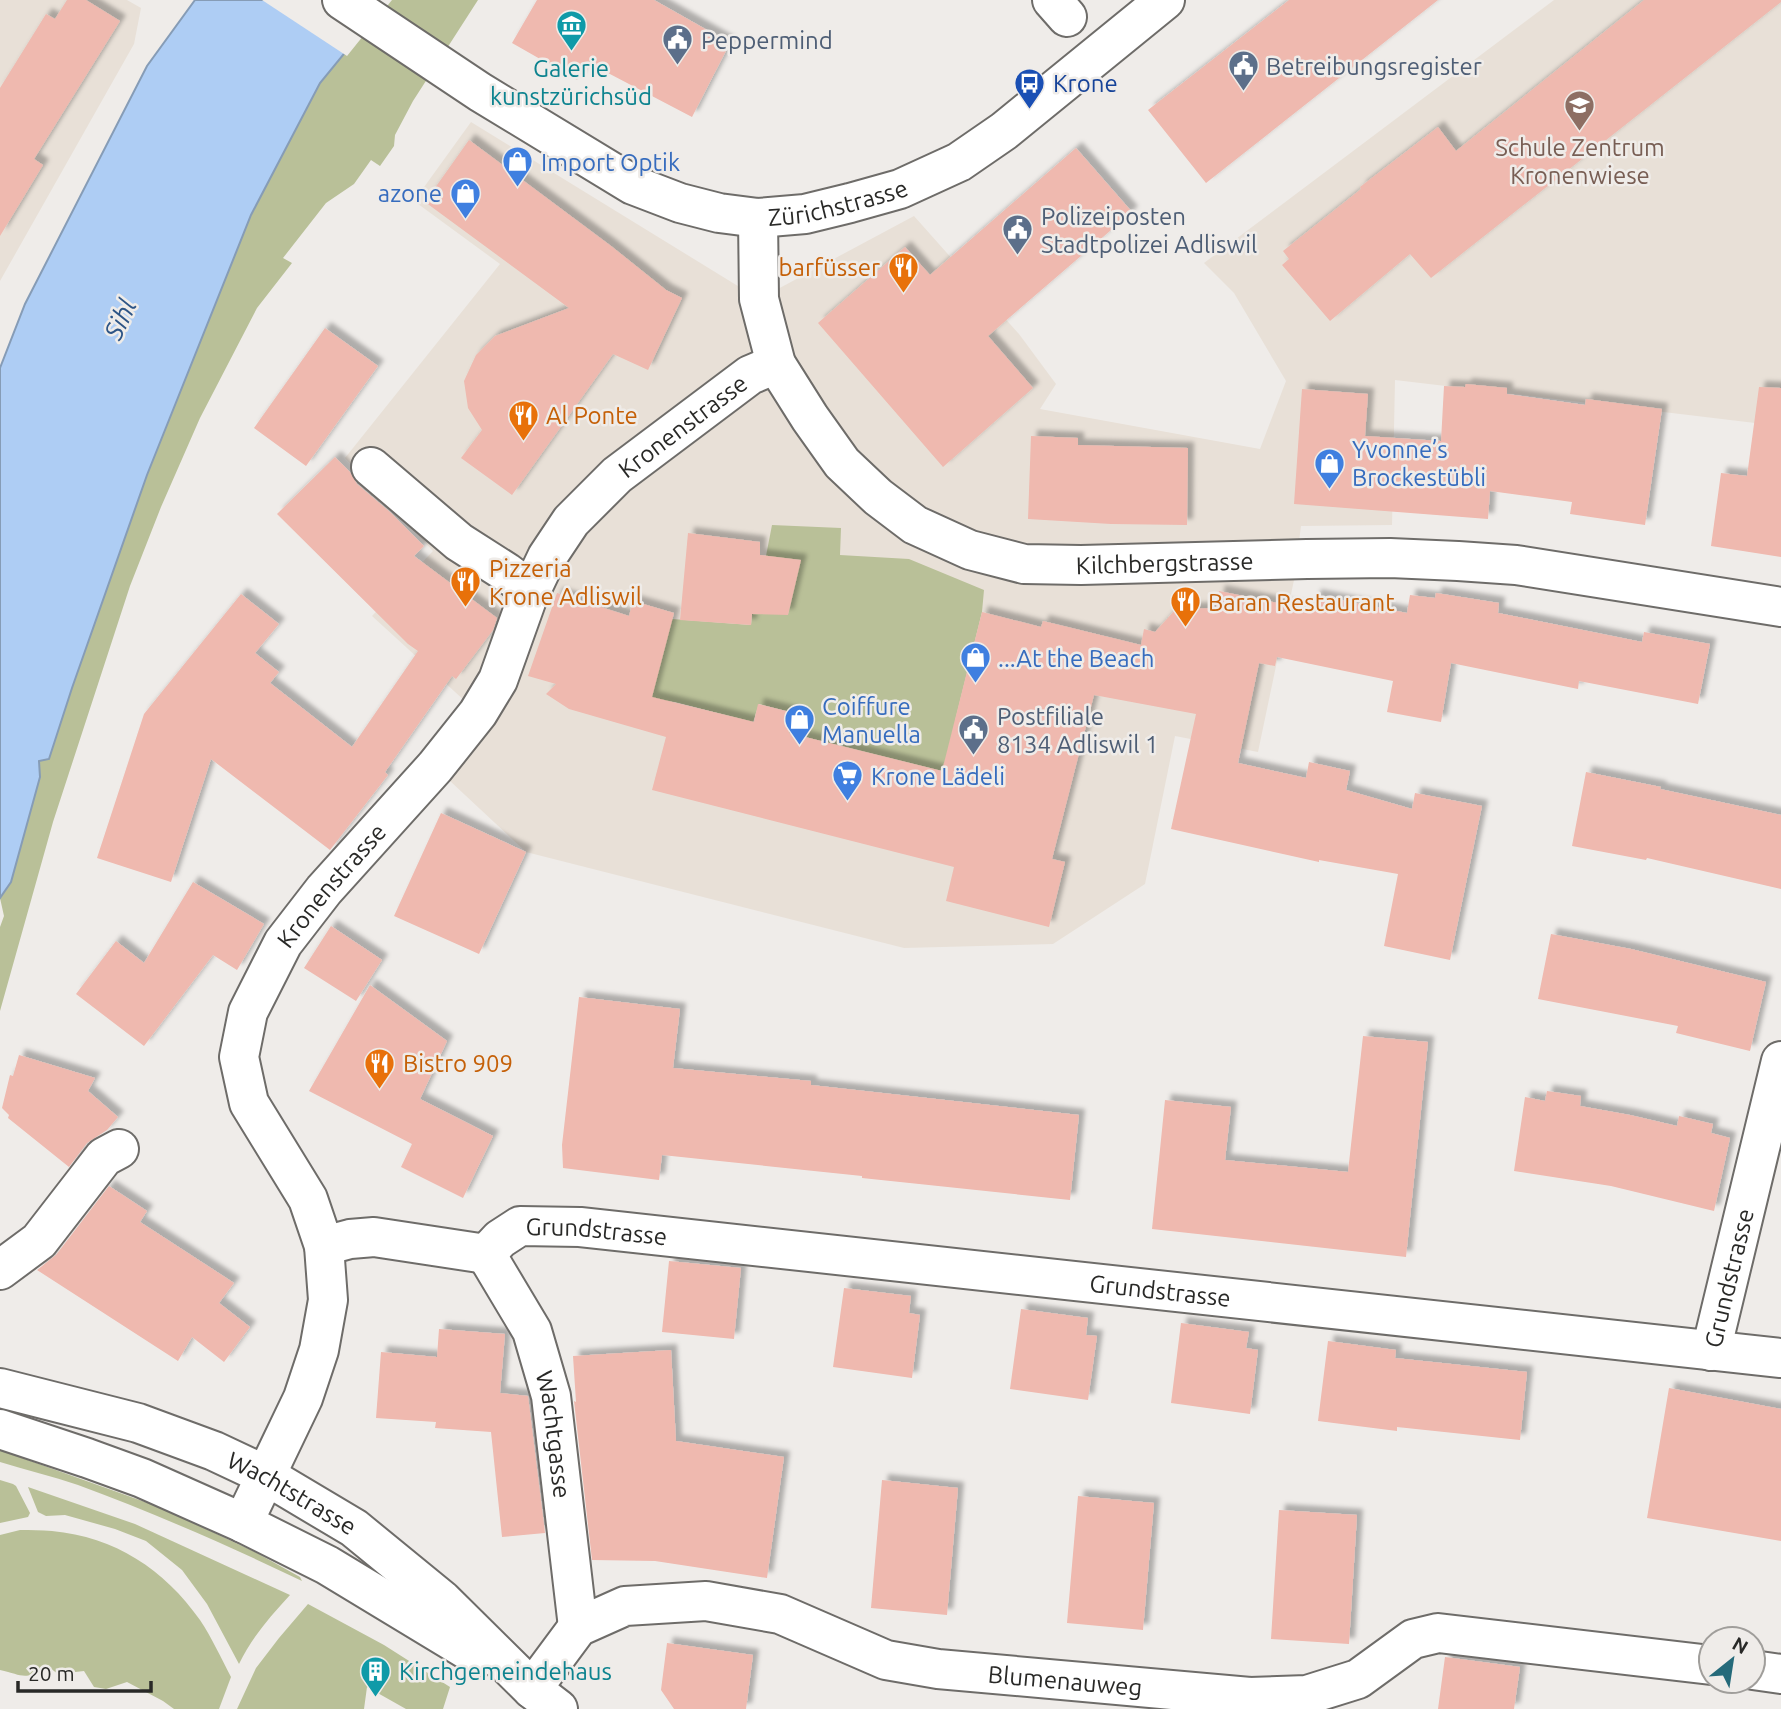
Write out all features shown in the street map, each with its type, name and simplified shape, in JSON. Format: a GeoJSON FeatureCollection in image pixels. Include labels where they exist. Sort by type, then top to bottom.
{"type":"FeatureCollection","features":[{"type":"Feature","properties":{"kind":"street","name":"Zürichstrasse"},"geometry":{"type":"LineString","coordinates":[[342,0],[480,92],[633,185],[680,203],[719,213],[758,218],[805,214],[850,203],[900,189],[959,162],[1013,124],[1165,0]]}},
{"type":"Feature","properties":{"kind":"street","name":"Kilchbergstrasse"},"geometry":{"type":"LineString","coordinates":[[758,218],[759,299],[776,364],[810,418],[842,463],[878,497],[915,525],[970,550],[1024,564],[1390,558],[1516,565],[1781,607]]}},
{"type":"Feature","properties":{"kind":"street","name":"Kronenstrasse"},"geometry":{"type":"LineString","coordinates":[[243,1523],[303,1398],[319,1350],[328,1300],[324,1246],[307,1199],[249,1103],[239,1057],[248,1012],[291,932],[324,890],[435,767],[478,713],[498,680],[531,591],[547,557],[571,522],[617,475],[750,375],[776,364]]}},
{"type":"Feature","properties":{"kind":"street"},"geometry":{"type":"LineString","coordinates":[[371,467],[459,542],[531,591]]}},
{"type":"Feature","properties":{"kind":"street","name":"Grundstrasse"},"geometry":{"type":"LineString","coordinates":[[486,1254],[500,1239],[520,1226],[580,1227],[1711,1351],[1781,1061]]}},
{"type":"Feature","properties":{"kind":"street"},"geometry":{"type":"LineString","coordinates":[[0,1270],[39,1241],[104,1157],[119,1149]]}},
{"type":"Feature","properties":{"kind":"street"},"geometry":{"type":"LineString","coordinates":[[324,1246],[350,1239],[374,1237],[486,1254]]}},
{"type":"Feature","properties":{"kind":"street","name":"Wachtgasse"},"geometry":{"type":"LineString","coordinates":[[486,1254],[532,1331],[551,1396],[578,1628]]}},
{"type":"Feature","properties":{"kind":"street"},"geometry":{"type":"LineString","coordinates":[[1711,1351],[1781,1358]]}},
{"type":"Feature","properties":{"kind":"street","name":"Wachtstrasse"},"geometry":{"type":"LineString","coordinates":[[0,1388],[138,1423],[214,1451],[265,1475],[354,1528],[442,1600],[545,1699]]}},
{"type":"Feature","properties":{"kind":"street","name":"Wachtstrasse"},"geometry":{"type":"LineString","coordinates":[[0,1429],[142,1478],[243,1523],[327,1565],[545,1699]]}},
{"type":"Feature","properties":{"kind":"street","name":"Blumenauweg"},"geometry":{"type":"LineString","coordinates":[[545,1699],[578,1628],[625,1606],[706,1601],[780,1614],[886,1660],[899,1663],[938,1669],[1250,1697],[1307,1695],[1358,1679],[1413,1639],[1438,1633],[1697,1663]]}},
{"type":"Feature","properties":{"kind":"shaded area"},"geometry":{"type":"Polygon","coordinates":[[[0,0],[127,0],[141,8],[134,44],[0,281],[0,0]]]}},
{"type":"Feature","properties":{"kind":"shaded area"},"geometry":{"type":"Polygon","coordinates":[[[1554,0],[1781,0],[1781,426],[1395,380],[1392,525],[1301,526],[1294,580],[1258,752],[1175,736],[1145,884],[1053,944],[904,948],[526,852],[435,767],[478,713],[372,616],[433,551],[345,458],[500,264],[414,201],[471,122],[759,299],[914,216],[1019,334],[1056,384],[1040,409],[1260,449],[1286,381],[1234,293],[1204,263],[1554,0]]]}},
{"type":"Feature","properties":{"kind":"green space"},"geometry":{"type":"Polygon","coordinates":[[[388,0],[478,0],[413,101],[395,135],[394,146],[380,166],[371,160],[354,184],[326,203],[283,258],[292,263],[257,308],[200,418],[130,586],[53,822],[0,1011],[0,927],[4,916],[0,898],[11,882],[40,777],[38,761],[49,759],[147,475],[251,215],[320,83],[388,0]]]}},
{"type":"Feature","properties":{"kind":"green space"},"geometry":{"type":"Polygon","coordinates":[[[772,525],[841,528],[840,555],[909,559],[984,590],[982,612],[955,721],[958,775],[789,733],[794,713],[759,704],[753,722],[675,702],[615,695],[672,619],[751,625],[752,613],[788,614],[800,560],[766,556],[772,525]]]}},
{"type":"Feature","properties":{"kind":"green space"},"geometry":{"type":"Polygon","coordinates":[[[0,1450],[159,1507],[253,1551],[300,1577],[302,1581],[135,1507],[78,1485],[0,1462],[0,1450]]]}},
{"type":"Feature","properties":{"kind":"green space"},"geometry":{"type":"Polygon","coordinates":[[[0,1480],[16,1486],[30,1513],[28,1517],[0,1523],[0,1480]]]}},
{"type":"Feature","properties":{"kind":"green space"},"geometry":{"type":"Polygon","coordinates":[[[28,1487],[135,1524],[290,1595],[256,1636],[239,1664],[207,1604],[182,1570],[146,1541],[65,1515],[46,1516],[38,1512],[28,1487]]]}},
{"type":"Feature","properties":{"kind":"green space"},"geometry":{"type":"Polygon","coordinates":[[[20,1530],[52,1531],[97,1540],[136,1559],[171,1585],[200,1620],[231,1677],[219,1709],[174,1709],[127,1682],[106,1689],[94,1687],[84,1671],[58,1674],[46,1665],[29,1675],[0,1670],[0,1535],[20,1530]]]}},
{"type":"Feature","properties":{"kind":"green space"},"geometry":{"type":"Polygon","coordinates":[[[308,1604],[384,1645],[450,1687],[443,1709],[406,1709],[367,1687],[364,1709],[237,1709],[256,1668],[308,1604]]]}},
{"type":"Feature","properties":{"kind":"water","name":"Sihl"},"geometry":{"type":"Polygon","coordinates":[[[195,0],[388,0],[320,83],[251,215],[147,475],[49,759],[39,761],[40,777],[11,882],[0,898],[0,368],[25,304],[147,66],[195,0]]]}},
{"type":"Feature","properties":{"kind":"pier"},"geometry":{"type":"Polygon","coordinates":[[[262,0],[392,0],[347,56],[262,0]]]}},
{"type":"Feature","properties":{"kind":"building"},"geometry":{"type":"Polygon","coordinates":[[[67,0],[86,0],[120,21],[34,159],[43,165],[0,236],[0,88],[46,14],[55,19],[67,0]]]}},
{"type":"Feature","properties":{"kind":"building"},"geometry":{"type":"Polygon","coordinates":[[[537,0],[654,0],[730,43],[692,117],[587,62],[577,80],[512,43],[537,0]]]}},
{"type":"Feature","properties":{"kind":"building"},"geometry":{"type":"Polygon","coordinates":[[[1289,0],[1438,0],[1206,183],[1148,110],[1289,0]]]}},
{"type":"Feature","properties":{"kind":"building"},"geometry":{"type":"Polygon","coordinates":[[[1644,0],[1781,2],[1431,278],[1410,254],[1330,321],[1282,265],[1289,259],[1283,251],[1438,127],[1456,151],[1644,0]]]}},
{"type":"Feature","properties":{"kind":"building"},"geometry":{"type":"Polygon","coordinates":[[[469,140],[666,290],[682,298],[648,370],[613,354],[512,495],[461,458],[482,430],[468,408],[464,381],[476,355],[495,336],[569,308],[425,202],[469,140]]]}},
{"type":"Feature","properties":{"kind":"building"},"geometry":{"type":"Polygon","coordinates":[[[1076,148],[1132,212],[988,336],[1033,388],[943,467],[818,323],[905,247],[930,275],[1076,148]]]}},
{"type":"Feature","properties":{"kind":"building"},"geometry":{"type":"Polygon","coordinates":[[[325,328],[378,366],[306,466],[254,428],[325,328]]]}},
{"type":"Feature","properties":{"kind":"building"},"geometry":{"type":"Polygon","coordinates":[[[1466,384],[1507,388],[1507,394],[1585,405],[1586,399],[1662,409],[1645,525],[1570,514],[1572,502],[1490,491],[1488,519],[1294,504],[1302,389],[1368,394],[1365,436],[1441,441],[1444,386],[1465,387],[1466,384]]]}},
{"type":"Feature","properties":{"kind":"building"},"geometry":{"type":"Polygon","coordinates":[[[1759,387],[1781,388],[1781,557],[1711,546],[1721,473],[1747,476],[1759,387]]]}},
{"type":"Feature","properties":{"kind":"building"},"geometry":{"type":"Polygon","coordinates":[[[1031,436],[1078,438],[1078,445],[1188,448],[1187,525],[1028,519],[1031,436]]]}},
{"type":"Feature","properties":{"kind":"building"},"geometry":{"type":"Polygon","coordinates":[[[335,457],[350,472],[357,484],[424,546],[414,556],[497,618],[493,630],[456,679],[452,676],[385,772],[388,775],[330,850],[211,759],[171,882],[97,858],[144,714],[241,594],[279,624],[255,653],[279,672],[270,683],[352,747],[418,651],[277,514],[335,457]]]}},
{"type":"Feature","properties":{"kind":"building"},"geometry":{"type":"Polygon","coordinates":[[[688,533],[760,542],[760,555],[801,560],[788,615],[752,614],[751,625],[680,620],[688,533]]]}},
{"type":"Feature","properties":{"kind":"building"},"geometry":{"type":"Polygon","coordinates":[[[1219,591],[1312,610],[1315,595],[1407,613],[1410,595],[1435,598],[1436,593],[1499,603],[1498,613],[1642,642],[1644,632],[1710,644],[1698,704],[1579,681],[1578,689],[1451,663],[1441,722],[1387,712],[1393,681],[1277,657],[1275,666],[1259,663],[1238,763],[1306,778],[1309,762],[1350,771],[1346,790],[1412,809],[1415,793],[1482,806],[1450,960],[1384,946],[1398,874],[1319,862],[1171,829],[1196,714],[1094,695],[1052,859],[1065,862],[1049,927],[946,901],[954,867],[652,790],[666,737],[569,709],[546,694],[556,684],[528,676],[557,593],[629,616],[633,601],[674,613],[652,697],[754,722],[758,704],[794,713],[789,733],[942,771],[982,612],[1041,627],[1043,621],[1141,645],[1144,629],[1155,632],[1176,609],[1216,608],[1219,591]]]}},
{"type":"Feature","properties":{"kind":"building"},"geometry":{"type":"Polygon","coordinates":[[[1586,772],[1781,815],[1781,889],[1647,858],[1646,860],[1572,846],[1586,772]]]}},
{"type":"Feature","properties":{"kind":"building"},"geometry":{"type":"Polygon","coordinates":[[[441,813],[526,852],[479,954],[394,916],[441,813]]]}},
{"type":"Feature","properties":{"kind":"building"},"geometry":{"type":"Polygon","coordinates":[[[193,882],[264,924],[237,970],[213,955],[144,1046],[76,994],[116,941],[144,963],[193,882]]]}},
{"type":"Feature","properties":{"kind":"building"},"geometry":{"type":"Polygon","coordinates":[[[331,926],[382,960],[356,1001],[304,968],[331,926]]]}},
{"type":"Feature","properties":{"kind":"building"},"geometry":{"type":"Polygon","coordinates":[[[1551,934],[1631,949],[1766,982],[1750,1051],[1676,1033],[1678,1026],[1538,999],[1551,934]]]}},
{"type":"Feature","properties":{"kind":"building"},"geometry":{"type":"Polygon","coordinates":[[[370,985],[447,1041],[420,1099],[493,1136],[463,1198],[401,1167],[412,1144],[309,1091],[370,985]]]}},
{"type":"Feature","properties":{"kind":"building"},"geometry":{"type":"Polygon","coordinates":[[[579,997],[680,1009],[673,1068],[811,1081],[811,1085],[1079,1115],[1070,1200],[662,1155],[659,1180],[563,1168],[562,1145],[579,997]]]}},
{"type":"Feature","properties":{"kind":"building"},"geometry":{"type":"Polygon","coordinates":[[[1363,1036],[1428,1042],[1406,1257],[1152,1229],[1165,1100],[1231,1107],[1225,1160],[1348,1172],[1363,1036]]]}},
{"type":"Feature","properties":{"kind":"building"},"geometry":{"type":"Polygon","coordinates":[[[19,1055],[95,1078],[88,1091],[118,1117],[107,1130],[87,1143],[69,1167],[8,1118],[9,1115],[2,1108],[10,1075],[13,1076],[19,1055]]]}},
{"type":"Feature","properties":{"kind":"building"},"geometry":{"type":"Polygon","coordinates":[[[1547,1091],[1581,1096],[1580,1106],[1677,1126],[1679,1116],[1713,1124],[1711,1133],[1730,1138],[1714,1211],[1611,1186],[1514,1171],[1525,1097],[1545,1101],[1547,1091]]]}},
{"type":"Feature","properties":{"kind":"building"},"geometry":{"type":"Polygon","coordinates":[[[109,1186],[147,1211],[140,1222],[234,1283],[219,1303],[250,1327],[224,1362],[192,1337],[178,1361],[37,1270],[56,1255],[109,1186]]]}},
{"type":"Feature","properties":{"kind":"building"},"geometry":{"type":"Polygon","coordinates":[[[669,1261],[741,1268],[734,1339],[662,1332],[669,1261]]]}},
{"type":"Feature","properties":{"kind":"building"},"geometry":{"type":"Polygon","coordinates":[[[844,1288],[911,1296],[909,1313],[920,1315],[912,1378],[833,1367],[844,1288]]]}},
{"type":"Feature","properties":{"kind":"building"},"geometry":{"type":"Polygon","coordinates":[[[1021,1309],[1088,1318],[1086,1335],[1097,1336],[1088,1400],[1010,1389],[1021,1309]]]}},
{"type":"Feature","properties":{"kind":"building"},"geometry":{"type":"Polygon","coordinates":[[[1181,1323],[1249,1332],[1246,1348],[1258,1350],[1250,1414],[1171,1403],[1181,1323]]]}},
{"type":"Feature","properties":{"kind":"building"},"geometry":{"type":"Polygon","coordinates":[[[439,1329],[505,1334],[500,1393],[528,1396],[545,1533],[502,1537],[491,1432],[435,1428],[436,1422],[376,1418],[381,1352],[437,1357],[439,1329]]]}},
{"type":"Feature","properties":{"kind":"building"},"geometry":{"type":"Polygon","coordinates":[[[1328,1341],[1396,1350],[1395,1358],[1527,1372],[1520,1440],[1397,1427],[1397,1431],[1318,1421],[1328,1341]]]}},
{"type":"Feature","properties":{"kind":"building"},"geometry":{"type":"Polygon","coordinates":[[[671,1350],[676,1441],[784,1457],[767,1578],[655,1561],[592,1560],[574,1401],[576,1402],[573,1356],[671,1350]]]}},
{"type":"Feature","properties":{"kind":"building"},"geometry":{"type":"Polygon","coordinates":[[[1669,1388],[1781,1409],[1781,1541],[1647,1518],[1669,1388]]]}},
{"type":"Feature","properties":{"kind":"building"},"geometry":{"type":"Polygon","coordinates":[[[882,1480],[958,1488],[947,1615],[871,1608],[882,1480]]]}},
{"type":"Feature","properties":{"kind":"building"},"geometry":{"type":"Polygon","coordinates":[[[1078,1496],[1154,1503],[1143,1630],[1067,1623],[1078,1496]]]}},
{"type":"Feature","properties":{"kind":"building"},"geometry":{"type":"Polygon","coordinates":[[[1279,1510],[1357,1515],[1349,1644],[1271,1639],[1279,1510]]]}},
{"type":"Feature","properties":{"kind":"building"},"geometry":{"type":"Polygon","coordinates":[[[667,1643],[753,1655],[746,1709],[674,1709],[661,1690],[667,1643]]]}},
{"type":"Feature","properties":{"kind":"building"},"geometry":{"type":"Polygon","coordinates":[[[1445,1657],[1520,1667],[1514,1709],[1438,1709],[1445,1657]]]}},
{"type":"Feature","properties":{"kind":"place","name":"Galerie kunstzürichsüd"},"geometry":{"type":"Point","coordinates":[571,53]}},
{"type":"Feature","properties":{"kind":"place","name":"Peppermind"},"geometry":{"type":"Point","coordinates":[678,67]}},
{"type":"Feature","properties":{"kind":"place","name":"Betreibungsregister"},"geometry":{"type":"Point","coordinates":[1243,93]}},
{"type":"Feature","properties":{"kind":"place","name":"Krone"},"geometry":{"type":"Point","coordinates":[1030,110]}},
{"type":"Feature","properties":{"kind":"place","name":"Schule Zentrum Kronenwiese"},"geometry":{"type":"Point","coordinates":[1580,132]}},
{"type":"Feature","properties":{"kind":"place","name":"Import Optik"},"geometry":{"type":"Point","coordinates":[518,189]}},
{"type":"Feature","properties":{"kind":"place","name":"azone"},"geometry":{"type":"Point","coordinates":[465,220]}},
{"type":"Feature","properties":{"kind":"place","name":"Polizeiposten Stadtpolizei Adliswil"},"geometry":{"type":"Point","coordinates":[1018,257]}},
{"type":"Feature","properties":{"kind":"place","name":"barfüsser"},"geometry":{"type":"Point","coordinates":[903,294]}},
{"type":"Feature","properties":{"kind":"place","name":"Al Ponte"},"geometry":{"type":"Point","coordinates":[523,442]}},
{"type":"Feature","properties":{"kind":"place","name":"Yvonne’s Brockestübli"},"geometry":{"type":"Point","coordinates":[1329,490]}},
{"type":"Feature","properties":{"kind":"place","name":"Pizzeria Krone Adliswil"},"geometry":{"type":"Point","coordinates":[466,609]}},
{"type":"Feature","properties":{"kind":"place","name":"Baran Restaurant"},"geometry":{"type":"Point","coordinates":[1185,629]}},
{"type":"Feature","properties":{"kind":"place","name":"...At the Beach"},"geometry":{"type":"Point","coordinates":[975,685]}},
{"type":"Feature","properties":{"kind":"place","name":"Coiffure Manuella"},"geometry":{"type":"Point","coordinates":[799,747]}},
{"type":"Feature","properties":{"kind":"place","name":"Postfiliale 8134 Adliswil 1"},"geometry":{"type":"Point","coordinates":[974,757]}},
{"type":"Feature","properties":{"kind":"place","name":"Krone Lädeli"},"geometry":{"type":"Point","coordinates":[848,803]}},
{"type":"Feature","properties":{"kind":"place","name":"Bistro 909"},"geometry":{"type":"Point","coordinates":[380,1090]}},
{"type":"Feature","properties":{"kind":"place","name":"Kirchgemeindehaus"},"geometry":{"type":"Point","coordinates":[376,1698]}}]}
